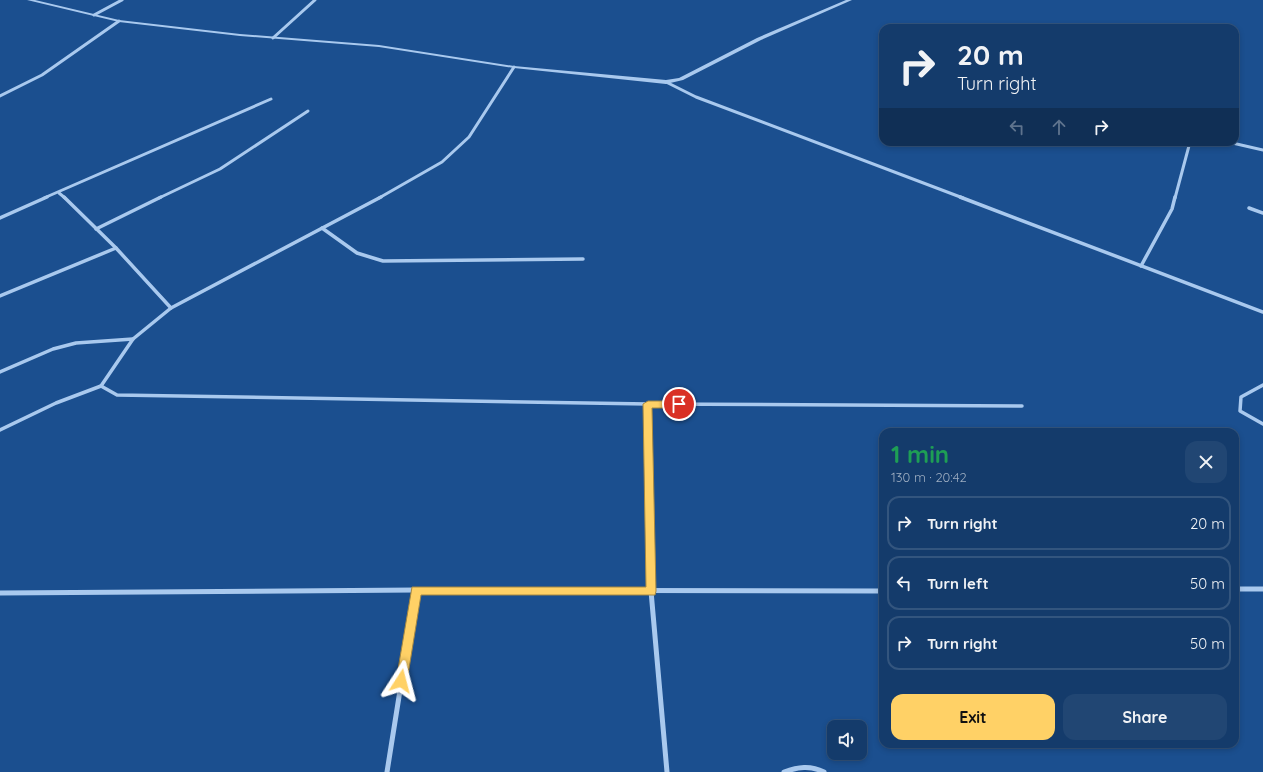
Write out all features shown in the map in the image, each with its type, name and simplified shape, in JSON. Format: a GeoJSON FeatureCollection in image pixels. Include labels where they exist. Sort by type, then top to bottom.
{"type":"FeatureCollection","features":[{"type":"Feature","properties":{"kind":"street"},"geometry":{"type":"LineString","coordinates":[[29,0],[119,21],[272,38],[379,46],[514,67],[666,82],[681,79],[759,39],[850,0]]}},
{"type":"Feature","properties":{"kind":"street"},"geometry":{"type":"LineString","coordinates":[[94,15],[122,0]]}},
{"type":"Feature","properties":{"kind":"street"},"geometry":{"type":"LineString","coordinates":[[272,38],[315,0]]}},
{"type":"Feature","properties":{"kind":"street"},"geometry":{"type":"LineString","coordinates":[[0,96],[42,75],[119,21]]}},
{"type":"Feature","properties":{"kind":"street"},"geometry":{"type":"LineString","coordinates":[[0,430],[56,403],[101,386],[133,339],[171,308],[404,185],[442,162],[469,137],[514,67]]}},
{"type":"Feature","properties":{"kind":"street"},"geometry":{"type":"LineString","coordinates":[[666,82],[696,97],[724,108],[1263,312]]}},
{"type":"Feature","properties":{"kind":"street"},"geometry":{"type":"LineString","coordinates":[[0,218],[271,99]]}},
{"type":"Feature","properties":{"kind":"street"},"geometry":{"type":"LineString","coordinates":[[96,228],[220,169],[308,111]]}},
{"type":"Feature","properties":{"kind":"street"},"geometry":{"type":"LineString","coordinates":[[1239,145],[1263,150]]}},
{"type":"Feature","properties":{"kind":"street"},"geometry":{"type":"LineString","coordinates":[[1141,266],[1172,209],[1189,146]]}},
{"type":"Feature","properties":{"kind":"street"},"geometry":{"type":"LineString","coordinates":[[59,193],[116,248],[171,308]]}},
{"type":"Feature","properties":{"kind":"street"},"geometry":{"type":"LineString","coordinates":[[1249,208],[1263,213]]}},
{"type":"Feature","properties":{"kind":"street"},"geometry":{"type":"LineString","coordinates":[[322,228],[355,253],[366,259],[383,261],[583,259]]}},
{"type":"Feature","properties":{"kind":"street"},"geometry":{"type":"LineString","coordinates":[[0,296],[116,248]]}},
{"type":"Feature","properties":{"kind":"street"},"geometry":{"type":"LineString","coordinates":[[0,372],[53,349],[76,343],[133,339]]}},
{"type":"Feature","properties":{"kind":"street"},"geometry":{"type":"LineString","coordinates":[[1263,385],[1240,397],[1240,411],[1263,424]]}},
{"type":"Feature","properties":{"kind":"street"},"geometry":{"type":"LineString","coordinates":[[101,386],[108,392],[117,395],[648,404],[1022,406]]}},
{"type":"Feature","properties":{"kind":"street"},"geometry":{"type":"LineString","coordinates":[[648,404],[651,591],[667,772]]}},
{"type":"Feature","properties":{"kind":"street"},"geometry":{"type":"LineString","coordinates":[[1239,589],[1263,589]]}},
{"type":"Feature","properties":{"kind":"street"},"geometry":{"type":"LineString","coordinates":[[387,772],[416,590]]}},
{"type":"Feature","properties":{"kind":"street"},"geometry":{"type":"LineString","coordinates":[[0,593],[416,590],[879,591]]}},
{"type":"Feature","properties":{"kind":"street"},"geometry":{"type":"LineString","coordinates":[[784,772],[798,766],[814,766],[824,772]]}},
{"type":"Feature","properties":{"kind":"route"},"geometry":{"type":"LineString","coordinates":[[401,681],[416,590],[651,591],[648,404],[679,404]]}}]}
